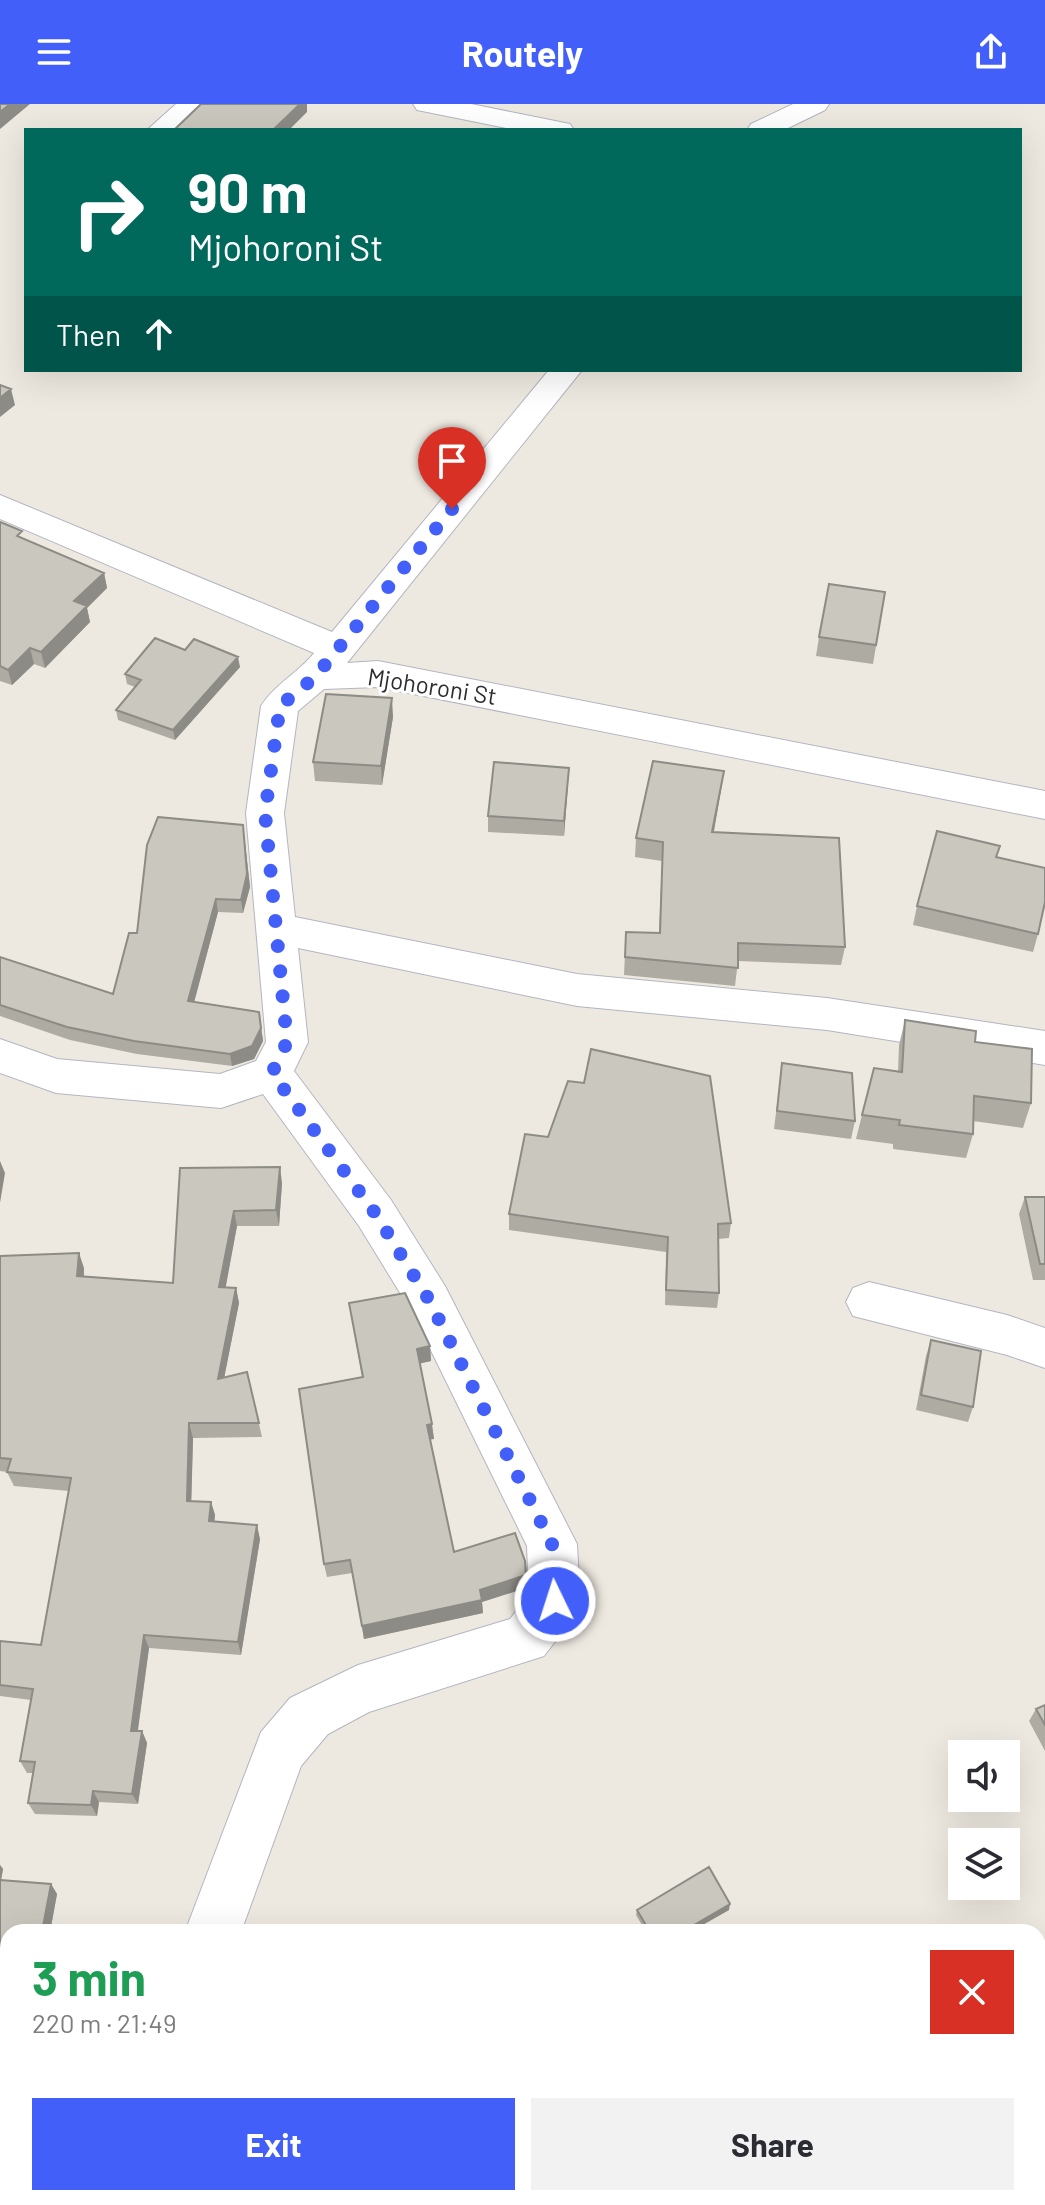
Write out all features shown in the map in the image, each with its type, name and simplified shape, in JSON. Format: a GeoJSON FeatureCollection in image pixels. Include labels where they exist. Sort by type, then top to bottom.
{"type":"FeatureCollection","features":[{"type":"Feature","properties":{"kind":"street"},"geometry":{"type":"LineString","coordinates":[[164,128],[194,104]]}},
{"type":"Feature","properties":{"kind":"street"},"geometry":{"type":"LineString","coordinates":[[427,104],[514,112],[555,128]]}},
{"type":"Feature","properties":{"kind":"street"},"geometry":{"type":"LineString","coordinates":[[765,128],[815,104]]}},
{"type":"Feature","properties":{"kind":"street"},"geometry":{"type":"LineString","coordinates":[[0,1056],[56,1076],[221,1091],[272,1073],[287,1042],[265,813],[280,706],[326,663],[564,372]]}},
{"type":"Feature","properties":{"kind":"street"},"geometry":{"type":"LineString","coordinates":[[0,506],[326,663]]}},
{"type":"Feature","properties":{"kind":"street","name":"Mjohoroni St"},"geometry":{"type":"LineString","coordinates":[[326,663],[1045,805]]}},
{"type":"Feature","properties":{"kind":"street"},"geometry":{"type":"LineString","coordinates":[[276,928],[577,990],[827,1014],[1045,1048]]}},
{"type":"Feature","properties":{"kind":"street"},"geometry":{"type":"LineString","coordinates":[[216,1924],[280,1750],[309,1716],[358,1690],[526,1639],[555,1601],[552,1544],[429,1300],[375,1213],[272,1073]]}},
{"type":"Feature","properties":{"kind":"street"},"geometry":{"type":"LineString","coordinates":[[869,1302],[1007,1335],[1045,1348]]}},
{"type":"Feature","properties":{"kind":"building"},"geometry":{"type":"Polygon","coordinates":[[[201,104],[300,104],[275,128],[176,128],[201,104]]]}},
{"type":"Feature","properties":{"kind":"building"},"geometry":{"type":"Polygon","coordinates":[[[0,385],[11,389],[0,398],[0,385]]]}},
{"type":"Feature","properties":{"kind":"building"},"geometry":{"type":"Polygon","coordinates":[[[0,522],[22,531],[17,536],[104,573],[74,601],[87,606],[41,652],[30,648],[8,670],[0,666],[0,522]]]}},
{"type":"Feature","properties":{"kind":"building"},"geometry":{"type":"Polygon","coordinates":[[[829,584],[885,592],[876,645],[819,637],[829,584]]]}},
{"type":"Feature","properties":{"kind":"building"},"geometry":{"type":"Polygon","coordinates":[[[155,638],[185,650],[194,639],[238,657],[173,730],[116,710],[141,680],[125,674],[155,638]]]}},
{"type":"Feature","properties":{"kind":"building"},"geometry":{"type":"Polygon","coordinates":[[[326,694],[392,698],[381,766],[313,762],[326,694]]]}},
{"type":"Feature","properties":{"kind":"building"},"geometry":{"type":"Polygon","coordinates":[[[653,761],[724,771],[712,832],[839,838],[845,947],[738,943],[738,968],[625,957],[626,932],[660,933],[663,842],[636,838],[653,761]]]}},
{"type":"Feature","properties":{"kind":"building"},"geometry":{"type":"Polygon","coordinates":[[[494,762],[569,768],[564,821],[488,816],[494,762]]]}},
{"type":"Feature","properties":{"kind":"building"},"geometry":{"type":"Polygon","coordinates":[[[158,817],[243,825],[247,874],[241,900],[216,899],[188,1001],[259,1012],[261,1028],[252,1046],[230,1054],[134,1041],[67,1027],[0,1005],[0,957],[113,994],[129,933],[137,933],[147,845],[158,817]]]}},
{"type":"Feature","properties":{"kind":"building"},"geometry":{"type":"Polygon","coordinates":[[[937,831],[1000,846],[996,857],[1045,868],[1045,902],[1038,934],[917,906],[937,831]]]}},
{"type":"Feature","properties":{"kind":"building"},"geometry":{"type":"Polygon","coordinates":[[[905,1020],[976,1031],[975,1042],[1032,1049],[1031,1103],[974,1096],[973,1134],[899,1125],[900,1120],[862,1115],[874,1068],[902,1072],[905,1020]]]}},
{"type":"Feature","properties":{"kind":"building"},"geometry":{"type":"Polygon","coordinates":[[[591,1049],[710,1076],[731,1223],[718,1224],[719,1293],[666,1290],[668,1237],[509,1214],[525,1134],[548,1137],[568,1081],[584,1083],[591,1049]]]}},
{"type":"Feature","properties":{"kind":"building"},"geometry":{"type":"Polygon","coordinates":[[[782,1063],[852,1073],[855,1121],[777,1111],[782,1063]]]}},
{"type":"Feature","properties":{"kind":"building"},"geometry":{"type":"Polygon","coordinates":[[[280,1167],[276,1210],[234,1211],[219,1287],[236,1288],[218,1379],[247,1372],[259,1423],[189,1423],[187,1501],[211,1502],[209,1521],[257,1525],[238,1642],[144,1635],[131,1731],[142,1731],[132,1794],[93,1791],[91,1805],[28,1803],[35,1762],[20,1761],[33,1689],[0,1685],[0,1641],[41,1645],[71,1478],[7,1472],[11,1459],[0,1458],[0,1256],[79,1253],[77,1276],[173,1283],[180,1168],[280,1167]]]}},
{"type":"Feature","properties":{"kind":"building"},"geometry":{"type":"Polygon","coordinates":[[[1025,1197],[1045,1197],[1045,1264],[1040,1264],[1025,1197]]]}},
{"type":"Feature","properties":{"kind":"building"},"geometry":{"type":"Polygon","coordinates":[[[405,1293],[430,1346],[417,1349],[432,1424],[427,1425],[454,1552],[515,1533],[525,1561],[526,1575],[480,1590],[482,1600],[362,1626],[350,1560],[324,1564],[299,1389],[363,1377],[349,1303],[405,1293]]]}},
{"type":"Feature","properties":{"kind":"building"},"geometry":{"type":"Polygon","coordinates":[[[931,1340],[981,1351],[973,1407],[921,1395],[931,1340]]]}},
{"type":"Feature","properties":{"kind":"building"},"geometry":{"type":"Polygon","coordinates":[[[1045,1705],[1045,1725],[1036,1709],[1045,1705]]]}},
{"type":"Feature","properties":{"kind":"building"},"geometry":{"type":"Polygon","coordinates":[[[709,1867],[730,1904],[696,1924],[645,1924],[637,1910],[709,1867]]]}},
{"type":"Feature","properties":{"kind":"building"},"geometry":{"type":"Polygon","coordinates":[[[0,1880],[51,1884],[44,1924],[0,1924],[0,1880]]]}},
{"type":"Feature","properties":{"kind":"route"},"geometry":{"type":"LineString","coordinates":[[452,509],[315,677],[280,706],[265,813],[287,1042],[272,1073],[375,1213],[429,1300],[552,1544],[555,1601]]}}]}
